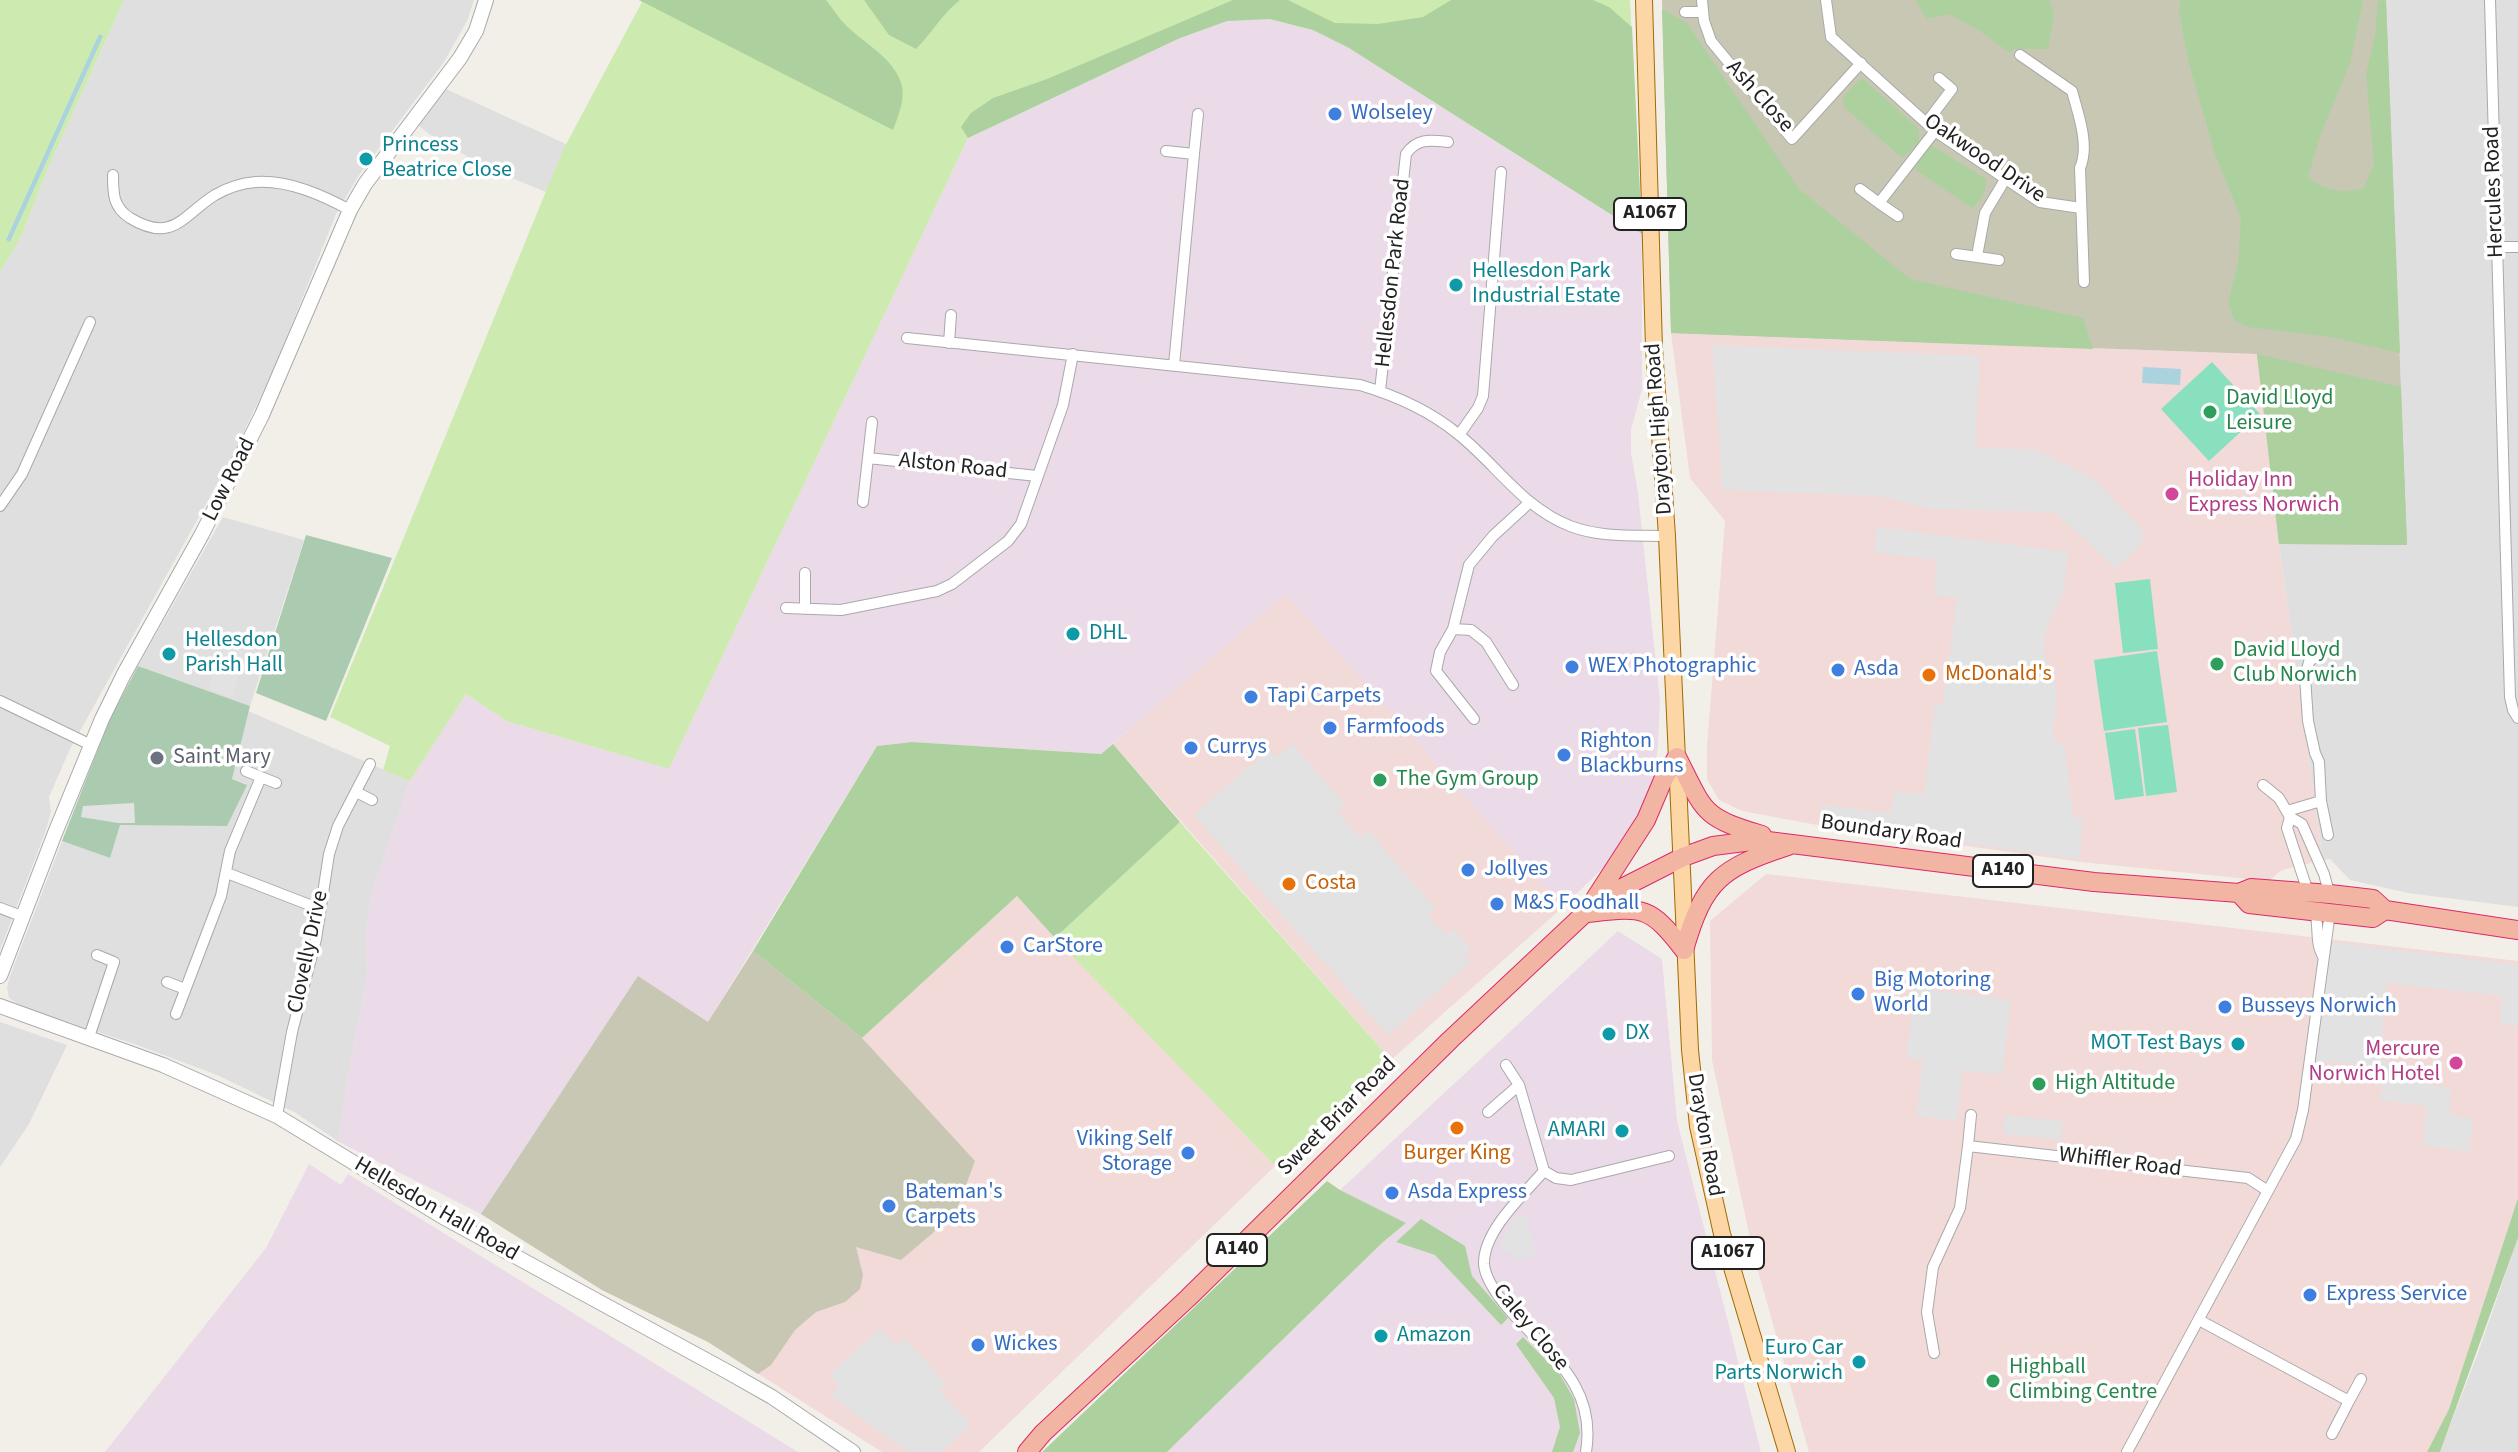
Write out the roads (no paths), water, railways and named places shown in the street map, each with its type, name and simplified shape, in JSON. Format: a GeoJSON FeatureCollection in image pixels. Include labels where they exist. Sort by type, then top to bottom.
{"type":"FeatureCollection","features":[{"type":"Feature","properties":{"kind":"highway","name":"A1067"},"geometry":{"type":"LineString","coordinates":[[1677,757],[1710,815],[1723,823],[1794,844]]}},
{"type":"Feature","properties":{"kind":"highway","name":"A140"},"geometry":{"type":"LineString","coordinates":[[1584,914],[1646,820],[1663,780],[1677,757]]}},
{"type":"Feature","properties":{"kind":"highway","name":"Boundary Road"},"geometry":{"type":"LineString","coordinates":[[1683,857],[1708,847],[1760,840],[2094,882],[2239,893],[2251,888],[2373,899],[2385,910],[2518,930]]}},
{"type":"Feature","properties":{"kind":"highway","name":"A140"},"geometry":{"type":"LineString","coordinates":[[1684,950],[1694,914],[1728,870],[1794,844]]}},
{"type":"Feature","properties":{"kind":"highway","name":"Sweet Briar Road"},"geometry":{"type":"LineString","coordinates":[[1027,1452],[1043,1433],[1188,1298],[1441,1049],[1584,914],[1632,882],[1683,857]]}},
{"type":"Feature","properties":{"kind":"highway","name":"Boundary Road"},"geometry":{"type":"LineString","coordinates":[[2239,893],[2249,904],[2323,914],[2373,918],[2385,910]]}},
{"type":"Feature","properties":{"kind":"highway"},"geometry":{"type":"LineString","coordinates":[[1584,914],[1624,909],[1650,913],[1664,924],[1684,950]]}},
{"type":"Feature","properties":{"kind":"highway","name":"Sweet Briar Road"},"geometry":{"type":"LineString","coordinates":[[1016,1452],[1043,1433]]}},
{"type":"Feature","properties":{"kind":"main road","name":"Drayton High Road"},"geometry":{"type":"LineString","coordinates":[[1644,0],[1654,348],[1683,857]]}},
{"type":"Feature","properties":{"kind":"main road","name":"Drayton Road"},"geometry":{"type":"LineString","coordinates":[[1683,857],[1684,950],[1698,1126],[1722,1234],[1787,1452]]}},
{"type":"Feature","properties":{"kind":"street","name":"Low Road"},"geometry":{"type":"LineString","coordinates":[[0,976],[91,745],[124,674],[202,534],[262,415],[350,210],[382,159],[460,58],[476,31],[486,0]]}},
{"type":"Feature","properties":{"kind":"street","name":"Ash Close"},"geometry":{"type":"LineString","coordinates":[[1702,0],[1711,41],[1792,139],[1861,63]]}},
{"type":"Feature","properties":{"kind":"street","name":"Oakwood Drive"},"geometry":{"type":"LineString","coordinates":[[1826,0],[1831,37],[1931,126],[2040,202],[2081,208]]}},
{"type":"Feature","properties":{"kind":"street","name":"Hercules Road"},"geometry":{"type":"LineString","coordinates":[[2490,0],[2510,697],[2518,718]]}},
{"type":"Feature","properties":{"kind":"street"},"geometry":{"type":"LineString","coordinates":[[1685,12],[1703,12]]}},
{"type":"Feature","properties":{"kind":"street"},"geometry":{"type":"LineString","coordinates":[[2020,55],[2052,70],[2072,91],[2082,129],[2084,282]]}},
{"type":"Feature","properties":{"kind":"street"},"geometry":{"type":"LineString","coordinates":[[1879,203],[1952,89],[1939,78]]}},
{"type":"Feature","properties":{"kind":"street"},"geometry":{"type":"LineString","coordinates":[[1174,365],[1198,114]]}},
{"type":"Feature","properties":{"kind":"street","name":"Hellesdon Park Road"},"geometry":{"type":"LineString","coordinates":[[1380,391],[1406,154],[1412,145],[1426,140],[1448,142]]}},
{"type":"Feature","properties":{"kind":"street"},"geometry":{"type":"LineString","coordinates":[[1166,151],[1194,154]]}},
{"type":"Feature","properties":{"kind":"street"},"geometry":{"type":"LineString","coordinates":[[1459,435],[1483,396],[1501,172]]}},
{"type":"Feature","properties":{"kind":"street"},"geometry":{"type":"LineString","coordinates":[[113,175],[114,202],[124,214],[153,229],[184,222],[216,195],[236,186],[258,182],[319,194],[350,210]]}},
{"type":"Feature","properties":{"kind":"street"},"geometry":{"type":"LineString","coordinates":[[1977,256],[1985,213],[2006,178]]}},
{"type":"Feature","properties":{"kind":"street"},"geometry":{"type":"LineString","coordinates":[[1860,189],[1898,216]]}},
{"type":"Feature","properties":{"kind":"street"},"geometry":{"type":"LineString","coordinates":[[2497,247],[2518,247]]}},
{"type":"Feature","properties":{"kind":"street"},"geometry":{"type":"LineString","coordinates":[[1956,254],[1999,260]]}},
{"type":"Feature","properties":{"kind":"street"},"geometry":{"type":"LineString","coordinates":[[949,343],[951,315]]}},
{"type":"Feature","properties":{"kind":"street"},"geometry":{"type":"LineString","coordinates":[[0,506],[22,474],[90,322]]}},
{"type":"Feature","properties":{"kind":"street","name":"Hellesdon Park Road"},"geometry":{"type":"LineString","coordinates":[[907,338],[1347,384],[1380,391],[1437,419],[1459,435],[1529,503],[1548,516],[1586,531],[1667,536]]}},
{"type":"Feature","properties":{"kind":"street","name":"Alston Road"},"geometry":{"type":"LineString","coordinates":[[786,608],[841,610],[937,591],[952,584],[1008,541],[1021,524],[1063,405],[1073,354]]}},
{"type":"Feature","properties":{"kind":"street","name":"Alston Road"},"geometry":{"type":"LineString","coordinates":[[863,502],[872,422]]}},
{"type":"Feature","properties":{"kind":"street","name":"Alston Road"},"geometry":{"type":"LineString","coordinates":[[868,458],[1037,476]]}},
{"type":"Feature","properties":{"kind":"street"},"geometry":{"type":"LineString","coordinates":[[1474,719],[1436,671],[1440,652],[1453,629],[1469,565],[1493,536],[1529,503]]}},
{"type":"Feature","properties":{"kind":"street"},"geometry":{"type":"LineString","coordinates":[[805,573],[805,609]]}},
{"type":"Feature","properties":{"kind":"street"},"geometry":{"type":"LineString","coordinates":[[1453,629],[1471,630],[1486,642],[1513,685]]}},
{"type":"Feature","properties":{"kind":"street"},"geometry":{"type":"LineString","coordinates":[[2324,648],[2309,662],[2305,677],[2308,721],[2319,762],[2321,801],[2328,835]]}},
{"type":"Feature","properties":{"kind":"street"},"geometry":{"type":"LineString","coordinates":[[0,701],[91,745]]}},
{"type":"Feature","properties":{"kind":"street","name":"Clovelly Drive"},"geometry":{"type":"LineString","coordinates":[[277,1116],[292,1032],[316,939],[329,854],[338,826],[370,764]]}},
{"type":"Feature","properties":{"kind":"street"},"geometry":{"type":"LineString","coordinates":[[246,771],[276,783]]}},
{"type":"Feature","properties":{"kind":"street"},"geometry":{"type":"LineString","coordinates":[[176,1014],[221,896],[230,851],[261,777]]}},
{"type":"Feature","properties":{"kind":"street"},"geometry":{"type":"LineString","coordinates":[[2127,1452],[2296,1139],[2303,1110],[2323,956],[2327,951],[2323,914],[2330,894],[2302,824],[2288,814],[2279,798],[2263,785]]}},
{"type":"Feature","properties":{"kind":"street"},"geometry":{"type":"LineString","coordinates":[[356,792],[372,800]]}},
{"type":"Feature","properties":{"kind":"street"},"geometry":{"type":"LineString","coordinates":[[2288,814],[2321,801]]}},
{"type":"Feature","properties":{"kind":"street"},"geometry":{"type":"LineString","coordinates":[[2288,814],[2287,828],[2308,893],[2323,914]]}},
{"type":"Feature","properties":{"kind":"street"},"geometry":{"type":"LineString","coordinates":[[227,873],[320,909]]}},
{"type":"Feature","properties":{"kind":"street"},"geometry":{"type":"LineString","coordinates":[[0,908],[24,917]]}},
{"type":"Feature","properties":{"kind":"street"},"geometry":{"type":"LineString","coordinates":[[89,1037],[114,962],[97,955]]}},
{"type":"Feature","properties":{"kind":"street"},"geometry":{"type":"LineString","coordinates":[[167,982],[185,989]]}},
{"type":"Feature","properties":{"kind":"street","name":"Hellesdon Hall Road"},"geometry":{"type":"LineString","coordinates":[[0,1006],[210,1084],[277,1116],[443,1217],[739,1378],[853,1452]]}},
{"type":"Feature","properties":{"kind":"street"},"geometry":{"type":"LineString","coordinates":[[1506,1065],[1519,1085],[1544,1171],[1556,1178],[1571,1180],[1669,1156]]}},
{"type":"Feature","properties":{"kind":"street"},"geometry":{"type":"LineString","coordinates":[[1488,1112],[1519,1085]]}},
{"type":"Feature","properties":{"kind":"street"},"geometry":{"type":"LineString","coordinates":[[1934,1353],[1927,1312],[1933,1267],[1960,1208],[1971,1115]]}},
{"type":"Feature","properties":{"kind":"street","name":"Whiffler Road"},"geometry":{"type":"LineString","coordinates":[[1968,1146],[2248,1178],[2268,1191]]}},
{"type":"Feature","properties":{"kind":"street","name":"Caley Close"},"geometry":{"type":"LineString","coordinates":[[1544,1171],[1496,1229],[1484,1263],[1499,1297],[1574,1379],[1585,1404],[1589,1434],[1586,1452]]}},
{"type":"Feature","properties":{"kind":"street"},"geometry":{"type":"LineString","coordinates":[[2199,1320],[2349,1401]]}},
{"type":"Feature","properties":{"kind":"street"},"geometry":{"type":"LineString","coordinates":[[2332,1434],[2361,1379]]}},
{"type":"Feature","properties":{"kind":"water"},"geometry":{"type":"Polygon","coordinates":[[[99,34],[103,36],[10,242],[6,240],[99,34]]]}},
{"type":"Feature","properties":{"kind":"water"},"geometry":{"type":"Polygon","coordinates":[[[2143,367],[2181,369],[2180,385],[2142,383],[2143,367]]]}},
{"type":"Feature","properties":{"kind":"place","name":"Wolseley"},"geometry":{"type":"Point","coordinates":[1335,114]}},
{"type":"Feature","properties":{"kind":"place","name":"Princess Beatrice Close"},"geometry":{"type":"Point","coordinates":[366,159]}},
{"type":"Feature","properties":{"kind":"place","name":"Hellesdon Park Industrial Estate"},"geometry":{"type":"Point","coordinates":[1456,285]}},
{"type":"Feature","properties":{"kind":"place","name":"David Lloyd Leisure"},"geometry":{"type":"Point","coordinates":[2210,412]}},
{"type":"Feature","properties":{"kind":"place","name":"Holiday Inn Express Norwich"},"geometry":{"type":"Point","coordinates":[2172,494]}},
{"type":"Feature","properties":{"kind":"place","name":"DHL"},"geometry":{"type":"Point","coordinates":[1073,634]}},
{"type":"Feature","properties":{"kind":"place","name":"Hellesdon Parish Hall"},"geometry":{"type":"Point","coordinates":[169,654]}},
{"type":"Feature","properties":{"kind":"place","name":"David Lloyd Club Norwich"},"geometry":{"type":"Point","coordinates":[2217,664]}},
{"type":"Feature","properties":{"kind":"place","name":"WEX Photographic"},"geometry":{"type":"Point","coordinates":[1572,667]}},
{"type":"Feature","properties":{"kind":"place","name":"Asda"},"geometry":{"type":"Point","coordinates":[1838,670]}},
{"type":"Feature","properties":{"kind":"place","name":"McDonald's"},"geometry":{"type":"Point","coordinates":[1929,675]}},
{"type":"Feature","properties":{"kind":"place","name":"Tapi Carpets"},"geometry":{"type":"Point","coordinates":[1251,697]}},
{"type":"Feature","properties":{"kind":"place","name":"Farmfoods"},"geometry":{"type":"Point","coordinates":[1330,728]}},
{"type":"Feature","properties":{"kind":"place","name":"Currys"},"geometry":{"type":"Point","coordinates":[1191,748]}},
{"type":"Feature","properties":{"kind":"place","name":"Righton Blackburns"},"geometry":{"type":"Point","coordinates":[1564,755]}},
{"type":"Feature","properties":{"kind":"place","name":"Saint Mary"},"geometry":{"type":"Point","coordinates":[157,758]}},
{"type":"Feature","properties":{"kind":"place","name":"The Gym Group"},"geometry":{"type":"Point","coordinates":[1380,780]}},
{"type":"Feature","properties":{"kind":"place","name":"Jollyes"},"geometry":{"type":"Point","coordinates":[1468,870]}},
{"type":"Feature","properties":{"kind":"place","name":"Costa"},"geometry":{"type":"Point","coordinates":[1289,884]}},
{"type":"Feature","properties":{"kind":"place","name":"M&S Foodhall"},"geometry":{"type":"Point","coordinates":[1497,904]}},
{"type":"Feature","properties":{"kind":"place","name":"CarStore"},"geometry":{"type":"Point","coordinates":[1007,947]}},
{"type":"Feature","properties":{"kind":"place","name":"Big Motoring World"},"geometry":{"type":"Point","coordinates":[1858,994]}},
{"type":"Feature","properties":{"kind":"place","name":"Busseys Norwich"},"geometry":{"type":"Point","coordinates":[2225,1007]}},
{"type":"Feature","properties":{"kind":"place","name":"DX"},"geometry":{"type":"Point","coordinates":[1609,1034]}},
{"type":"Feature","properties":{"kind":"place","name":"MOT Test Bays"},"geometry":{"type":"Point","coordinates":[2238,1044]}},
{"type":"Feature","properties":{"kind":"place","name":"Mercure Norwich Hotel"},"geometry":{"type":"Point","coordinates":[2456,1063]}},
{"type":"Feature","properties":{"kind":"place","name":"High Altitude"},"geometry":{"type":"Point","coordinates":[2039,1084]}},
{"type":"Feature","properties":{"kind":"place","name":"Burger King"},"geometry":{"type":"Point","coordinates":[1457,1128]}},
{"type":"Feature","properties":{"kind":"place","name":"AMARI"},"geometry":{"type":"Point","coordinates":[1622,1131]}},
{"type":"Feature","properties":{"kind":"place","name":"Viking Self Storage"},"geometry":{"type":"Point","coordinates":[1188,1153]}},
{"type":"Feature","properties":{"kind":"place","name":"Asda Express"},"geometry":{"type":"Point","coordinates":[1392,1193]}},
{"type":"Feature","properties":{"kind":"place","name":"Bateman's Carpets"},"geometry":{"type":"Point","coordinates":[889,1206]}},
{"type":"Feature","properties":{"kind":"place","name":"Express Service"},"geometry":{"type":"Point","coordinates":[2310,1295]}},
{"type":"Feature","properties":{"kind":"place","name":"Amazon"},"geometry":{"type":"Point","coordinates":[1381,1336]}},
{"type":"Feature","properties":{"kind":"place","name":"Wickes"},"geometry":{"type":"Point","coordinates":[978,1345]}},
{"type":"Feature","properties":{"kind":"place","name":"Euro Car Parts Norwich"},"geometry":{"type":"Point","coordinates":[1859,1362]}},
{"type":"Feature","properties":{"kind":"place","name":"Highball Climbing Centre"},"geometry":{"type":"Point","coordinates":[1993,1381]}}]}
